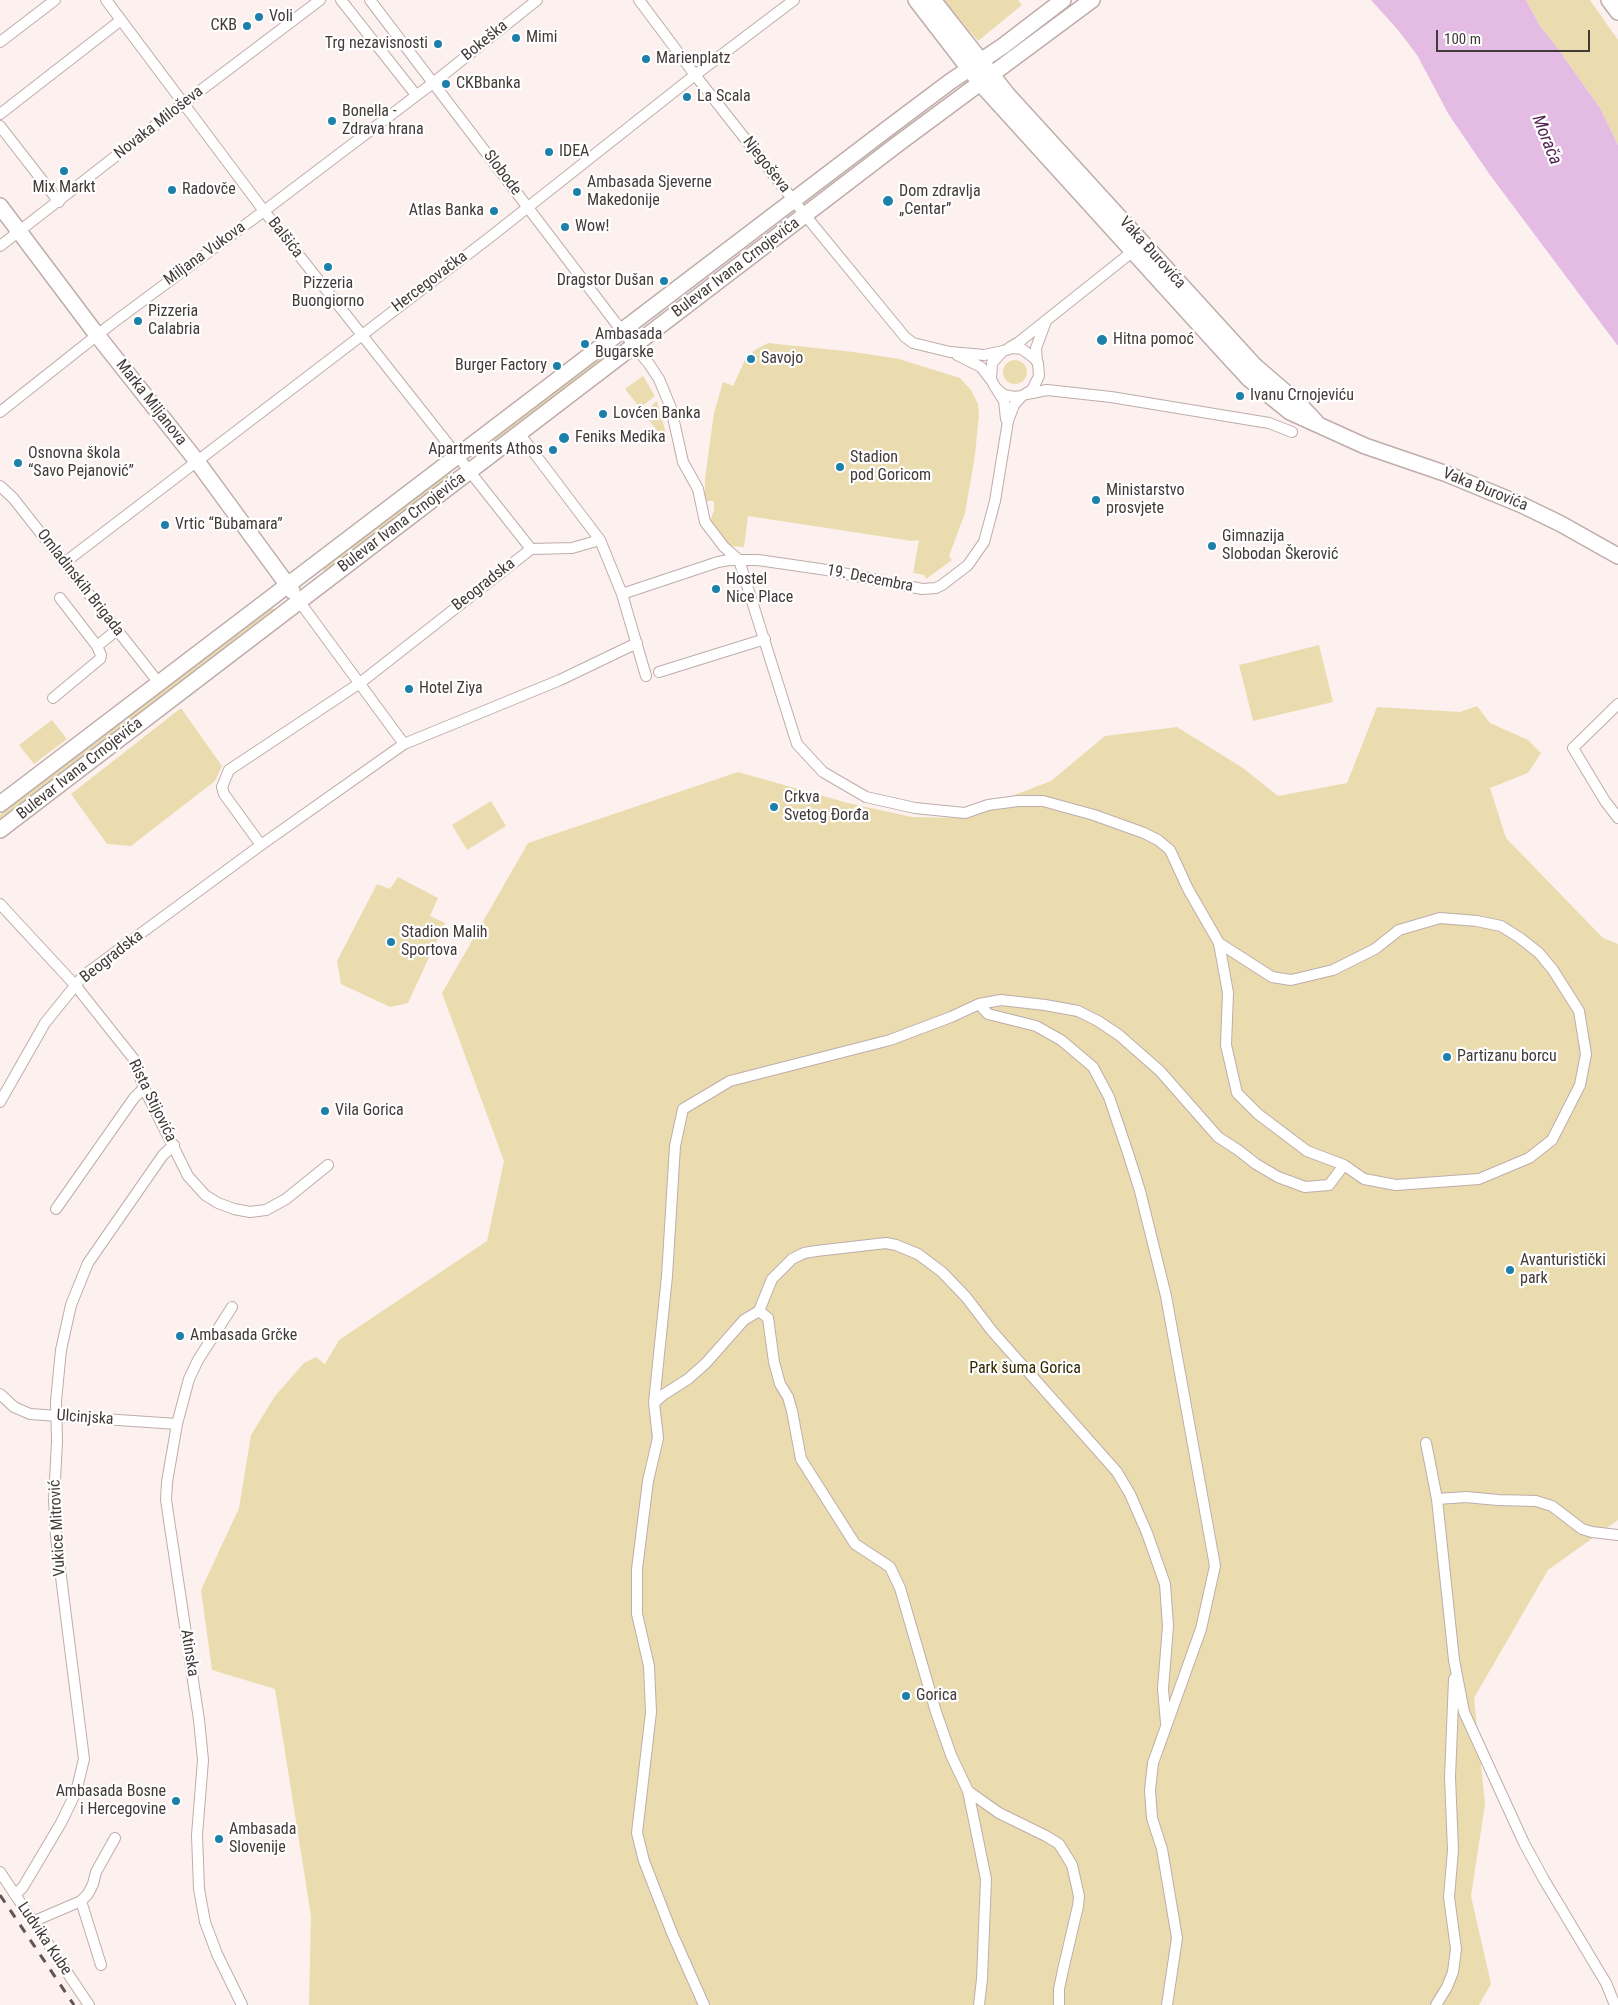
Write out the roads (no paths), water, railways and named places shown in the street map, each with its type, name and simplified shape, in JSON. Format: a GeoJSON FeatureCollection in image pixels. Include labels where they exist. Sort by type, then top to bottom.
{"type":"FeatureCollection","features":[{"type":"Feature","properties":{"kind":"main road"},"geometry":{"type":"LineString","coordinates":[[916,0],[975,66]]}},
{"type":"Feature","properties":{"kind":"main road"},"geometry":{"type":"LineString","coordinates":[[933,0],[975,66]]}},
{"type":"Feature","properties":{"kind":"main road","name":"Bulevar Ivana Crnojevića"},"geometry":{"type":"LineString","coordinates":[[0,804],[943,87],[975,66],[1063,0]]}},
{"type":"Feature","properties":{"kind":"main road","name":"Bulevar Ivana Crnojevića"},"geometry":{"type":"LineString","coordinates":[[0,830],[805,215],[1092,0]]}},
{"type":"Feature","properties":{"kind":"main road"},"geometry":{"type":"LineString","coordinates":[[1609,0],[1618,12]]}},
{"type":"Feature","properties":{"kind":"main road","name":"Vaka Đurovića"},"geometry":{"type":"LineString","coordinates":[[975,66],[1138,247],[1255,366],[1298,402],[1319,425],[1365,446],[1447,474],[1522,505],[1618,556]]}},
{"type":"Feature","properties":{"kind":"main road","name":"Marka Miljanova"},"geometry":{"type":"LineString","coordinates":[[0,206],[97,335],[196,460],[299,600]]}},
{"type":"Feature","properties":{"kind":"street"},"geometry":{"type":"LineString","coordinates":[[0,42],[54,0]]}},
{"type":"Feature","properties":{"kind":"street","name":"Balšića"},"geometry":{"type":"LineString","coordinates":[[106,0],[264,211],[469,471]]}},
{"type":"Feature","properties":{"kind":"street","name":"Novaka Miloševa"},"geometry":{"type":"LineString","coordinates":[[0,246],[320,0]]}},
{"type":"Feature","properties":{"kind":"street"},"geometry":{"type":"LineString","coordinates":[[341,0],[416,95]]}},
{"type":"Feature","properties":{"kind":"street","name":"Slobode"},"geometry":{"type":"LineString","coordinates":[[370,0],[437,79],[528,207],[634,346]]}},
{"type":"Feature","properties":{"kind":"street","name":"Bokeška"},"geometry":{"type":"LineString","coordinates":[[437,79],[537,0]]}},
{"type":"Feature","properties":{"kind":"street","name":"Njegoševa"},"geometry":{"type":"LineString","coordinates":[[639,0],[695,75],[805,215],[905,337],[919,344],[950,352]]}},
{"type":"Feature","properties":{"kind":"street","name":"Hercegovačka"},"geometry":{"type":"LineString","coordinates":[[64,563],[794,0]]}},
{"type":"Feature","properties":{"kind":"street"},"geometry":{"type":"LineString","coordinates":[[0,114],[121,20]]}},
{"type":"Feature","properties":{"kind":"street","name":"Miljana Vukova"},"geometry":{"type":"LineString","coordinates":[[0,412],[97,335],[437,79]]}},
{"type":"Feature","properties":{"kind":"street"},"geometry":{"type":"LineString","coordinates":[[0,126],[59,202]]}},
{"type":"Feature","properties":{"kind":"street","name":"Vaka Đurovića"},"geometry":{"type":"LineString","coordinates":[[1005,350],[1047,320],[1138,247]]}},
{"type":"Feature","properties":{"kind":"street"},"geometry":{"type":"LineString","coordinates":[[1024,395],[1036,385],[1038,367],[1036,348],[1047,320]]}},
{"type":"Feature","properties":{"kind":"street"},"geometry":{"type":"LineString","coordinates":[[634,346],[649,364],[662,386],[671,408],[683,462],[698,489],[706,522],[728,550],[739,560],[797,744],[823,772],[866,797],[915,808],[965,813],[988,804],[1018,801],[1043,802],[1094,815],[1158,840],[1170,850],[1188,889],[1219,943],[1228,993],[1226,1045],[1237,1093],[1258,1114],[1307,1150],[1344,1165],[1364,1179],[1396,1186],[1479,1179],[1529,1158],[1552,1140],[1580,1085],[1586,1054],[1579,1011],[1553,970],[1538,953],[1520,938],[1501,926],[1478,921],[1440,918],[1398,930],[1375,949],[1333,970],[1291,980],[1272,977],[1219,943]]}},
{"type":"Feature","properties":{"kind":"street"},"geometry":{"type":"LineString","coordinates":[[950,352],[984,355],[1017,348],[1027,351],[1051,383],[1072,392]]}},
{"type":"Feature","properties":{"kind":"street"},"geometry":{"type":"LineString","coordinates":[[995,386],[990,374],[991,365],[995,358],[1005,350]]}},
{"type":"Feature","properties":{"kind":"street"},"geometry":{"type":"LineString","coordinates":[[950,352],[978,365],[984,370],[995,386],[1009,396],[1024,395],[1042,390],[1072,392],[1269,423],[1292,432]]}},
{"type":"Feature","properties":{"kind":"street","name":"19. Decembra"},"geometry":{"type":"LineString","coordinates":[[622,594],[718,562],[739,560],[758,560],[827,570],[922,589],[936,588],[968,565],[984,542],[995,501],[1006,427],[1005,404],[995,386]]}},
{"type":"Feature","properties":{"kind":"street","name":"19. Decembra"},"geometry":{"type":"LineString","coordinates":[[1006,427],[1012,410],[1024,395]]}},
{"type":"Feature","properties":{"kind":"street"},"geometry":{"type":"LineString","coordinates":[[519,433],[600,540],[622,594],[646,676]]}},
{"type":"Feature","properties":{"kind":"street","name":"Beogradska"},"geometry":{"type":"LineString","coordinates":[[261,845],[224,794],[222,787],[229,770],[360,682],[530,549],[469,471]]}},
{"type":"Feature","properties":{"kind":"street","name":"Omladinskih Brigada"},"geometry":{"type":"LineString","coordinates":[[0,486],[12,498],[159,683]]}},
{"type":"Feature","properties":{"kind":"street"},"geometry":{"type":"LineString","coordinates":[[530,549],[572,548],[600,540]]}},
{"type":"Feature","properties":{"kind":"street"},"geometry":{"type":"LineString","coordinates":[[54,698],[100,658],[101,655],[97,646],[60,598]]}},
{"type":"Feature","properties":{"kind":"street"},"geometry":{"type":"LineString","coordinates":[[299,600],[404,744]]}},
{"type":"Feature","properties":{"kind":"street"},"geometry":{"type":"LineString","coordinates":[[97,646],[117,630]]}},
{"type":"Feature","properties":{"kind":"street"},"geometry":{"type":"LineString","coordinates":[[659,672],[765,639]]}},
{"type":"Feature","properties":{"kind":"street","name":"Beogradska"},"geometry":{"type":"LineString","coordinates":[[0,1102],[45,1023],[82,976],[261,845],[404,744],[560,680],[637,644]]}},
{"type":"Feature","properties":{"kind":"street"},"geometry":{"type":"LineString","coordinates":[[1618,704],[1573,748],[1605,801],[1618,818]]}},
{"type":"Feature","properties":{"kind":"street","name":"Rista Stijovića"},"geometry":{"type":"LineString","coordinates":[[0,904],[75,985],[132,1058],[144,1088],[188,1176],[199,1189],[218,1203],[242,1211],[258,1211],[280,1204],[328,1165]]}},
{"type":"Feature","properties":{"kind":"street"},"geometry":{"type":"LineString","coordinates":[[704,2005],[672,1934],[644,1861],[637,1833],[651,1712],[649,1666],[637,1614],[637,1569],[648,1481],[658,1438],[654,1402],[667,1276],[675,1146],[683,1109],[730,1080],[890,1040],[951,1017],[979,1004],[1001,1000],[1078,1011],[1119,1035],[1160,1071],[1218,1137],[1278,1177],[1305,1187],[1328,1186],[1344,1165]]}},
{"type":"Feature","properties":{"kind":"street"},"geometry":{"type":"LineString","coordinates":[[979,1004],[988,1014],[1036,1026],[1078,1053],[1093,1067],[1109,1097],[1140,1191],[1166,1296],[1215,1566],[1201,1629],[1153,1764],[1150,1790],[1152,1818],[1162,1848],[1177,1938],[1167,2005]]}},
{"type":"Feature","properties":{"kind":"street"},"geometry":{"type":"LineString","coordinates":[[56,1209],[134,1098],[144,1088]]}},
{"type":"Feature","properties":{"kind":"street","name":"Vukice Mitrović"},"geometry":{"type":"LineString","coordinates":[[15,1895],[23,1887],[62,1823],[76,1792],[84,1759],[56,1538],[54,1500],[57,1441],[56,1401],[61,1350],[71,1305],[80,1280],[93,1255],[163,1155],[174,1145]]}},
{"type":"Feature","properties":{"kind":"street"},"geometry":{"type":"LineString","coordinates":[[654,1402],[688,1379],[706,1363],[744,1320],[759,1311],[772,1279],[792,1259],[804,1253],[886,1244],[896,1245],[918,1254],[942,1272],[966,1297],[986,1324],[1116,1472],[1130,1494],[1157,1557],[1165,1584],[1168,1626],[1163,1689],[1166,1727]]}},
{"type":"Feature","properties":{"kind":"street","name":"Atinska"},"geometry":{"type":"LineString","coordinates":[[232,1307],[193,1370],[184,1392],[167,1482],[166,1500],[204,1760],[197,1835],[199,1889],[205,1922],[217,1954],[242,2005]]}},
{"type":"Feature","properties":{"kind":"street"},"geometry":{"type":"LineString","coordinates":[[759,1311],[768,1318],[774,1362],[780,1384],[788,1397],[792,1411],[801,1458],[855,1544],[890,1567],[900,1588],[936,1712],[951,1755],[968,1791],[986,1879],[982,1979],[979,2005]]}},
{"type":"Feature","properties":{"kind":"street","name":"Ulcinjska"},"geometry":{"type":"LineString","coordinates":[[0,1394],[8,1402],[30,1414],[177,1424]]}},
{"type":"Feature","properties":{"kind":"street"},"geometry":{"type":"LineString","coordinates":[[1426,1443],[1437,1499],[1454,1660],[1464,1712],[1510,1815],[1543,1878],[1606,1982],[1615,2005]]}},
{"type":"Feature","properties":{"kind":"street"},"geometry":{"type":"LineString","coordinates":[[1437,1499],[1466,1497],[1498,1500],[1536,1500],[1552,1506],[1582,1529],[1618,1535]]}},
{"type":"Feature","properties":{"kind":"street"},"geometry":{"type":"LineString","coordinates":[[1436,2005],[1453,1972],[1456,1949],[1449,1897],[1452,1850],[1450,1777],[1454,1660]]}},
{"type":"Feature","properties":{"kind":"street"},"geometry":{"type":"LineString","coordinates":[[968,1791],[999,1813],[1059,1844],[1072,1865],[1079,1896],[1061,1980],[1059,2005]]}},
{"type":"Feature","properties":{"kind":"street"},"geometry":{"type":"LineString","coordinates":[[34,1923],[39,1919],[81,1901],[88,1894],[96,1872],[115,1838]]}},
{"type":"Feature","properties":{"kind":"street","name":"Ludvika Kube"},"geometry":{"type":"LineString","coordinates":[[0,1872],[89,2005]]}},
{"type":"Feature","properties":{"kind":"street"},"geometry":{"type":"LineString","coordinates":[[81,1901],[101,1965]]}},
{"type":"Feature","properties":{"kind":"street"},"geometry":{"type":"LineString","coordinates":[[1442,2005],[1443,1994]]}},
{"type":"Feature","properties":{"kind":"water","name":"Morača"},"geometry":{"type":"Polygon","coordinates":[[[1371,0],[1526,0],[1540,26],[1600,108],[1618,145],[1618,346],[1490,175],[1449,115],[1417,55],[1371,0]]]}},
{"type":"Feature","properties":{"kind":"railway"},"geometry":{"type":"LineString","coordinates":[[0,1895],[74,2005]]}},
{"type":"Feature","properties":{"kind":"place","name":"Voli"},"geometry":{"type":"Point","coordinates":[259,17]}},
{"type":"Feature","properties":{"kind":"place","name":"CKB"},"geometry":{"type":"Point","coordinates":[247,26]}},
{"type":"Feature","properties":{"kind":"place","name":"Mimi"},"geometry":{"type":"Point","coordinates":[516,38]}},
{"type":"Feature","properties":{"kind":"place","name":"Trg nezavisnosti"},"geometry":{"type":"Point","coordinates":[438,44]}},
{"type":"Feature","properties":{"kind":"place","name":"Marienplatz"},"geometry":{"type":"Point","coordinates":[646,59]}},
{"type":"Feature","properties":{"kind":"place","name":"CKBbanka"},"geometry":{"type":"Point","coordinates":[446,84]}},
{"type":"Feature","properties":{"kind":"place","name":"La Scala"},"geometry":{"type":"Point","coordinates":[687,97]}},
{"type":"Feature","properties":{"kind":"place","name":"Bonella - Zdrava hrana"},"geometry":{"type":"Point","coordinates":[332,121]}},
{"type":"Feature","properties":{"kind":"place","name":"IDEA"},"geometry":{"type":"Point","coordinates":[549,152]}},
{"type":"Feature","properties":{"kind":"place","name":"Mix Markt"},"geometry":{"type":"Point","coordinates":[64,171]}},
{"type":"Feature","properties":{"kind":"place","name":"Radovče"},"geometry":{"type":"Point","coordinates":[172,190]}},
{"type":"Feature","properties":{"kind":"place","name":"Ambasada Sjeverne Makedonije"},"geometry":{"type":"Point","coordinates":[577,192]}},
{"type":"Feature","properties":{"kind":"place","name":"Dom zdravlja „Centar”"},"geometry":{"type":"Point","coordinates":[888,201]}},
{"type":"Feature","properties":{"kind":"place","name":"Atlas Banka"},"geometry":{"type":"Point","coordinates":[494,211]}},
{"type":"Feature","properties":{"kind":"place","name":"Wow!"},"geometry":{"type":"Point","coordinates":[565,227]}},
{"type":"Feature","properties":{"kind":"place","name":"Pizzeria Buongiorno"},"geometry":{"type":"Point","coordinates":[328,267]}},
{"type":"Feature","properties":{"kind":"place","name":"Dragstor Dušan"},"geometry":{"type":"Point","coordinates":[664,281]}},
{"type":"Feature","properties":{"kind":"place","name":"Pizzeria Calabria"},"geometry":{"type":"Point","coordinates":[138,321]}},
{"type":"Feature","properties":{"kind":"place","name":"Hitna pomoć"},"geometry":{"type":"Point","coordinates":[1102,340]}},
{"type":"Feature","properties":{"kind":"place","name":"Ambasada Bugarske"},"geometry":{"type":"Point","coordinates":[585,344]}},
{"type":"Feature","properties":{"kind":"place","name":"Savojo"},"geometry":{"type":"Point","coordinates":[751,359]}},
{"type":"Feature","properties":{"kind":"place","name":"Burger Factory"},"geometry":{"type":"Point","coordinates":[557,366]}},
{"type":"Feature","properties":{"kind":"place","name":"Ivanu Crnojeviću"},"geometry":{"type":"Point","coordinates":[1240,396]}},
{"type":"Feature","properties":{"kind":"place","name":"Lovćen Banka"},"geometry":{"type":"Point","coordinates":[603,414]}},
{"type":"Feature","properties":{"kind":"place","name":"Feniks Medika"},"geometry":{"type":"Point","coordinates":[564,438]}},
{"type":"Feature","properties":{"kind":"place","name":"Apartments Athos"},"geometry":{"type":"Point","coordinates":[553,450]}},
{"type":"Feature","properties":{"kind":"place","name":"Osnovna škola “Savo Pejanović”"},"geometry":{"type":"Point","coordinates":[18,463]}},
{"type":"Feature","properties":{"kind":"place","name":"Stadion pod Goricom"},"geometry":{"type":"Point","coordinates":[840,467]}},
{"type":"Feature","properties":{"kind":"place","name":"Ministarstvo prosvjete"},"geometry":{"type":"Point","coordinates":[1096,500]}},
{"type":"Feature","properties":{"kind":"place","name":"Vrtic “Bubamara”"},"geometry":{"type":"Point","coordinates":[165,525]}},
{"type":"Feature","properties":{"kind":"place","name":"Gimnazija Slobodan Škerović"},"geometry":{"type":"Point","coordinates":[1212,546]}},
{"type":"Feature","properties":{"kind":"place","name":"Hostel Nice Place"},"geometry":{"type":"Point","coordinates":[716,589]}},
{"type":"Feature","properties":{"kind":"place","name":"Hotel Ziya"},"geometry":{"type":"Point","coordinates":[409,689]}},
{"type":"Feature","properties":{"kind":"place","name":"Crkva Svetog Đorđa"},"geometry":{"type":"Point","coordinates":[774,807]}},
{"type":"Feature","properties":{"kind":"place","name":"Stadion Malih Sportova"},"geometry":{"type":"Point","coordinates":[391,942]}},
{"type":"Feature","properties":{"kind":"place","name":"Partizanu borcu"},"geometry":{"type":"Point","coordinates":[1447,1057]}},
{"type":"Feature","properties":{"kind":"place","name":"Vila Gorica"},"geometry":{"type":"Point","coordinates":[325,1111]}},
{"type":"Feature","properties":{"kind":"place","name":"Avanturistički park"},"geometry":{"type":"Point","coordinates":[1510,1270]}},
{"type":"Feature","properties":{"kind":"place","name":"Ambasada Grčke"},"geometry":{"type":"Point","coordinates":[180,1336]}},
{"type":"Feature","properties":{"kind":"place","name":"Gorica"},"geometry":{"type":"Point","coordinates":[906,1696]}},
{"type":"Feature","properties":{"kind":"place","name":"Ambasada Bosne i Hercegovine"},"geometry":{"type":"Point","coordinates":[176,1801]}},
{"type":"Feature","properties":{"kind":"place","name":"Ambasada Slovenije"},"geometry":{"type":"Point","coordinates":[219,1839]}},
{"type":"Feature","properties":{"kind":"park label","name":"Park šuma Gorica"},"geometry":{"type":"Point","coordinates":[1025,1369]}}]}
